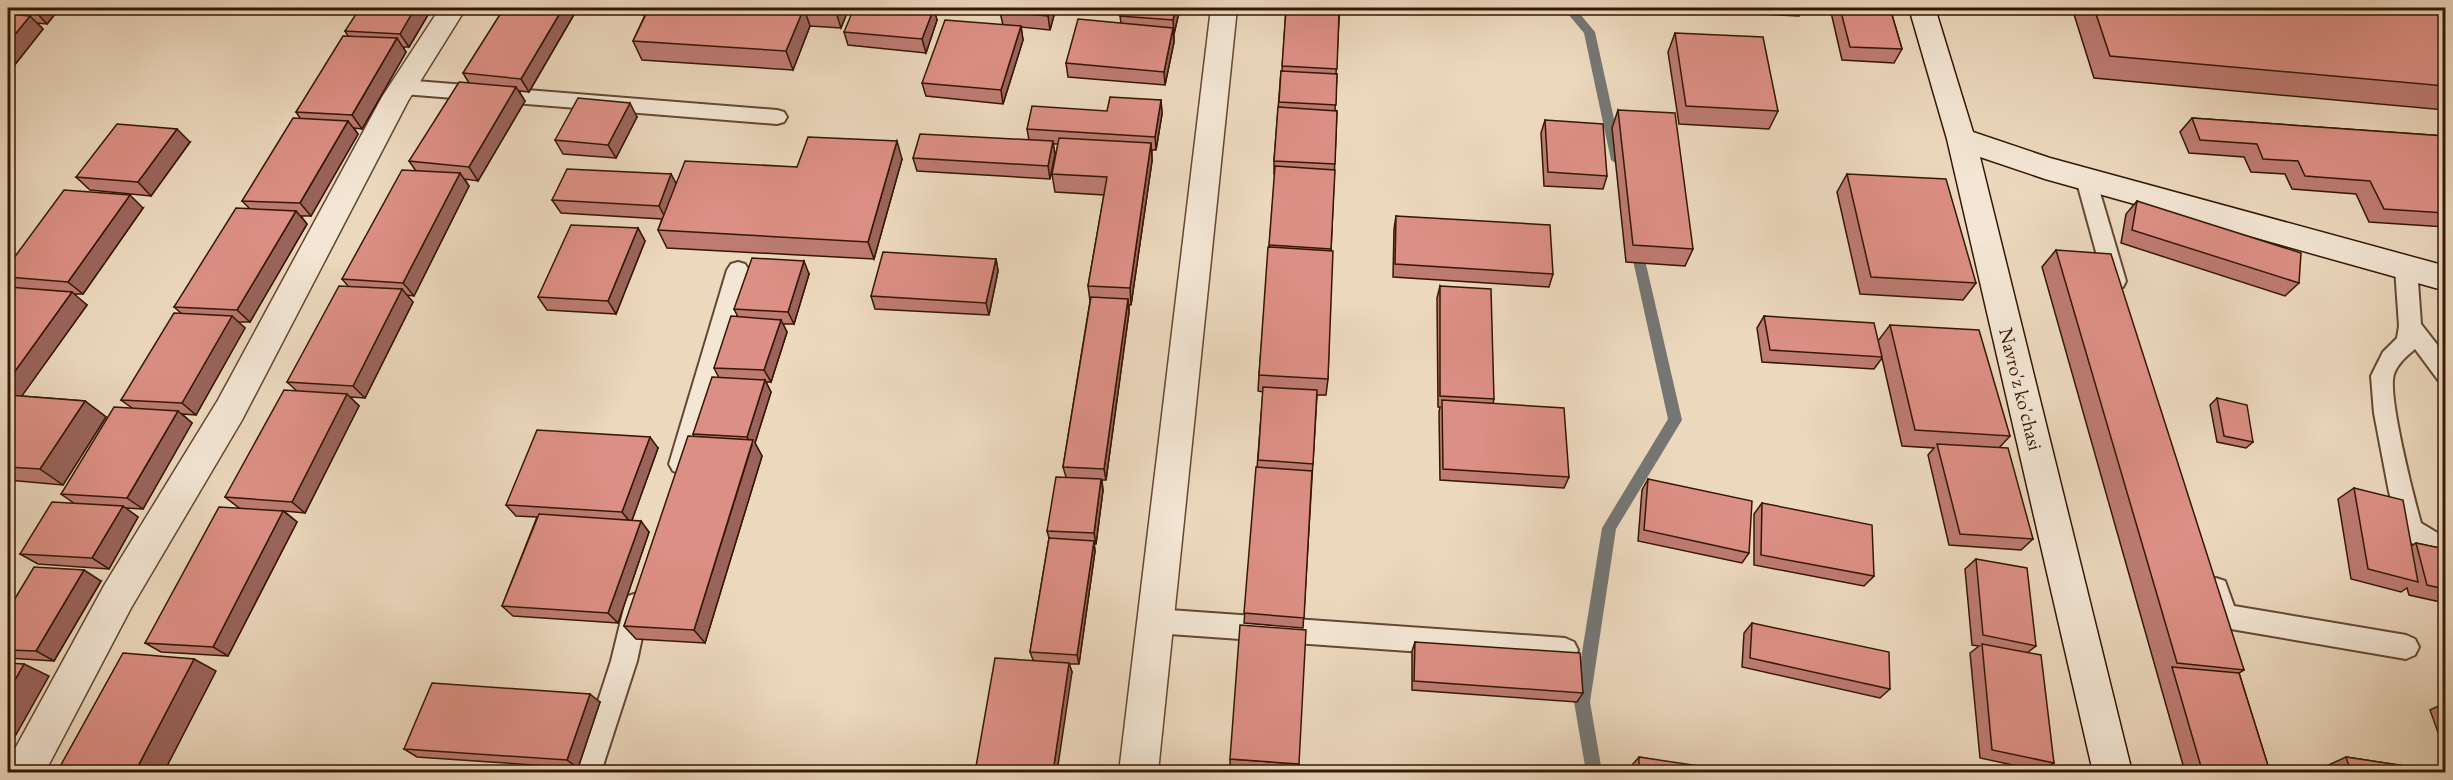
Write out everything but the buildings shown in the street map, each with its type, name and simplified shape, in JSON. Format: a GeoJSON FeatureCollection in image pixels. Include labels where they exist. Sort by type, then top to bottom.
{"type":"FeatureCollection","features":[{"type":"Feature","properties":{"kind":"street"},"geometry":{"type":"LineString","coordinates":[[24,772],[118,596],[230,410],[403,87],[453,8]]}},
{"type":"Feature","properties":{"kind":"street"},"geometry":{"type":"LineString","coordinates":[[1138,772],[1224,8]]}},
{"type":"Feature","properties":{"kind":"street","name":"Navro'z ko'chasi"},"geometry":{"type":"LineString","coordinates":[[1922,8],[1961,139],[2113,772]]}},
{"type":"Feature","properties":{"kind":"street"},"geometry":{"type":"LineString","coordinates":[[1961,139],[2045,168],[2445,279]]}},
{"type":"Feature","properties":{"kind":"lane"},"geometry":{"type":"LineString","coordinates":[[403,87],[777,117]]}},
{"type":"Feature","properties":{"kind":"lane"},"geometry":{"type":"LineString","coordinates":[[2086,179],[2122,306]]}},
{"type":"Feature","properties":{"kind":"lane"},"geometry":{"type":"LineString","coordinates":[[2406,268],[2410,326],[2407,342],[2391,358],[2382,376],[2385,412],[2400,492],[2411,530],[2445,551]]}},
{"type":"Feature","properties":{"kind":"lane"},"geometry":{"type":"LineString","coordinates":[[674,487],[738,270]]}},
{"type":"Feature","properties":{"kind":"lane"},"geometry":{"type":"LineString","coordinates":[[2410,326],[2445,373]]}},
{"type":"Feature","properties":{"kind":"lane"},"geometry":{"type":"LineString","coordinates":[[2210,572],[2225,616],[2406,647]]}},
{"type":"Feature","properties":{"kind":"lane"},"geometry":{"type":"LineString","coordinates":[[588,772],[624,661],[643,586]]}},
{"type":"Feature","properties":{"kind":"lane"},"geometry":{"type":"LineString","coordinates":[[1155,621],[1565,650]]}},
{"type":"Feature","properties":{"kind":"waterway"},"geometry":{"type":"LineString","coordinates":[[1569,8],[1589,32],[1617,160]]}},
{"type":"Feature","properties":{"kind":"waterway"},"geometry":{"type":"LineString","coordinates":[[1594,772],[1582,702],[1609,528],[1675,420],[1636,247]]}}]}
